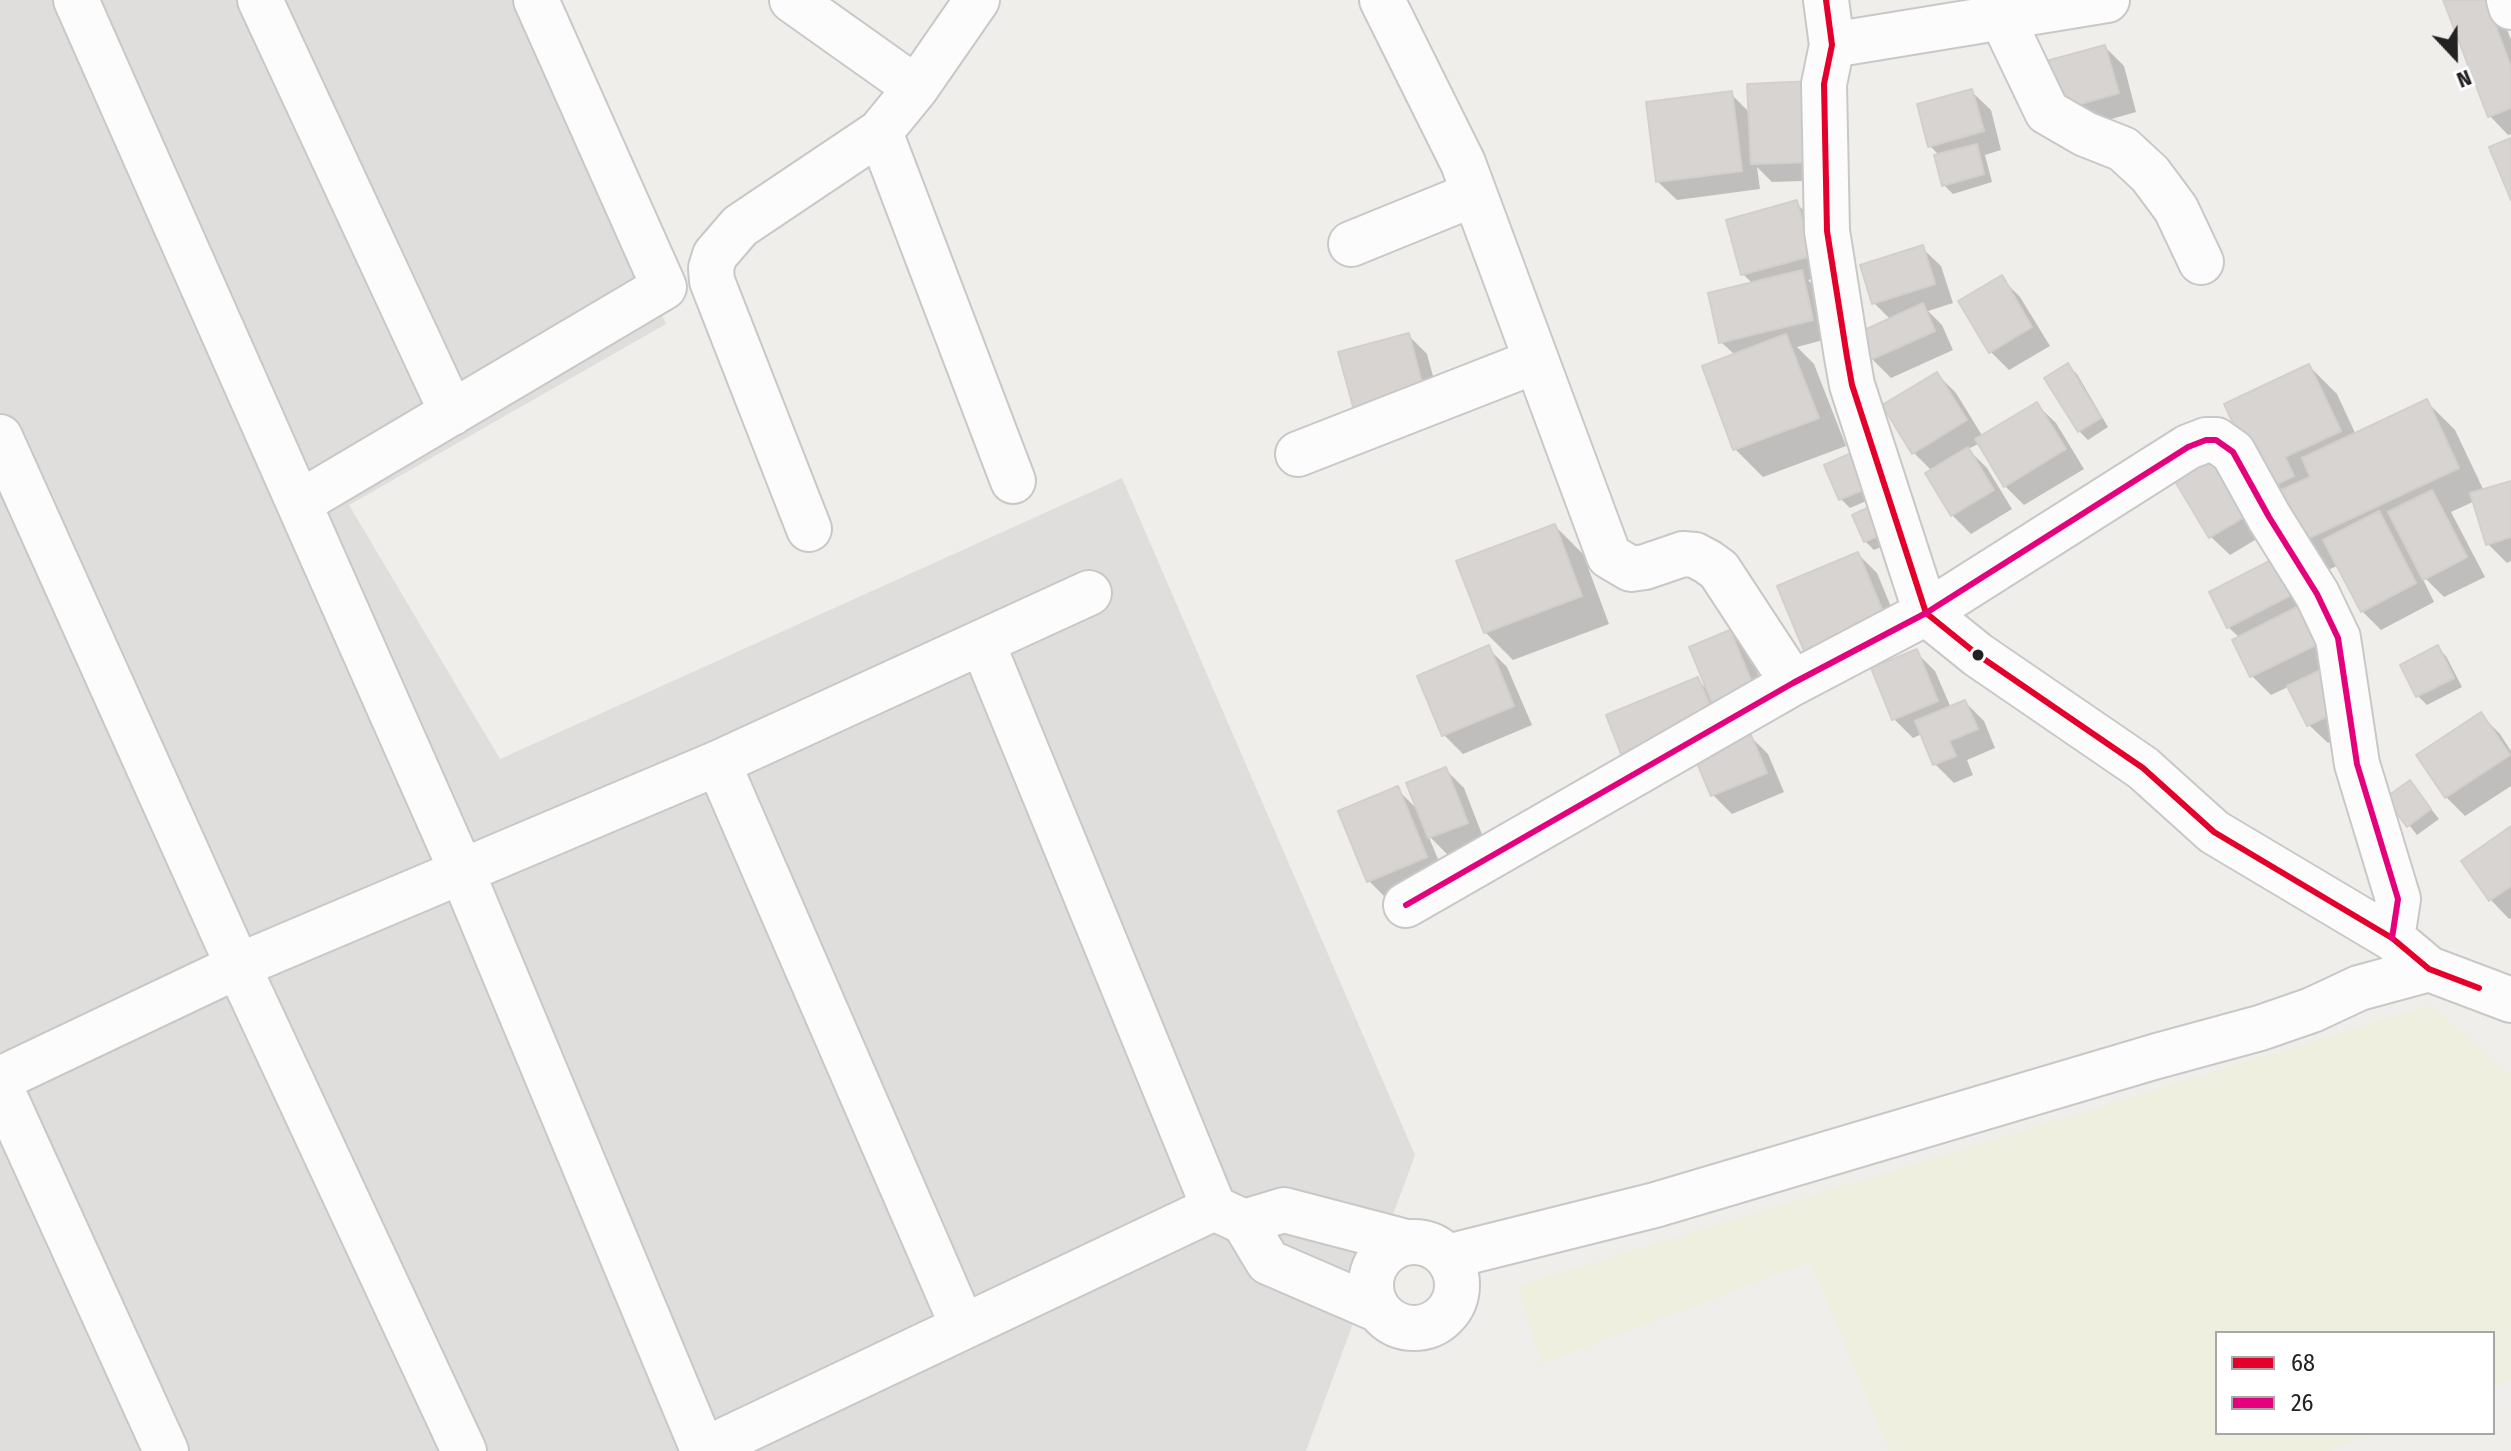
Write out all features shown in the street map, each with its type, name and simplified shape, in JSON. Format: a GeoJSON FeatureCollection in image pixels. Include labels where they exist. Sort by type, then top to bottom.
{"type":"FeatureCollection","features":[{"type":"Feature","properties":{"kind":"street"},"geometry":{"type":"LineString","coordinates":[[76,0],[462,872],[703,1450],[963,1327],[1229,1215],[1284,1210],[1435,1248],[1447,1257],[1457,1284],[1455,1298],[1440,1320],[1414,1328],[1400,1326],[1388,1320],[1372,1299],[1373,1269],[1381,1257],[1406,1242]]}},
{"type":"Feature","properties":{"kind":"street"},"geometry":{"type":"LineString","coordinates":[[260,0],[452,413]]}},
{"type":"Feature","properties":{"kind":"street"},"geometry":{"type":"LineString","coordinates":[[299,503],[664,287],[536,0]]}},
{"type":"Feature","properties":{"kind":"street"},"geometry":{"type":"LineString","coordinates":[[792,0],[916,88]]}},
{"type":"Feature","properties":{"kind":"street"},"geometry":{"type":"LineString","coordinates":[[809,529],[712,281],[711,268],[715,255],[740,226],[880,132],[916,88],[977,0]]}},
{"type":"Feature","properties":{"kind":"street"},"geometry":{"type":"LineString","coordinates":[[1382,0],[1463,163],[1609,556],[1631,569],[1683,554],[1695,555],[1708,562],[1719,570],[1793,683]]}},
{"type":"Feature","properties":{"kind":"street"},"geometry":{"type":"LineString","coordinates":[[1826,0],[1832,45],[1824,84],[1827,231],[1847,357],[1852,385],[1926,613],[1978,655],[2143,768],[2214,832],[2392,938],[2429,969],[2511,1000]]}},
{"type":"Feature","properties":{"kind":"street"},"geometry":{"type":"LineString","coordinates":[[1832,45],[2107,0]]}},
{"type":"Feature","properties":{"kind":"street"},"geometry":{"type":"LineString","coordinates":[[2509,0],[2511,7]]}},
{"type":"Feature","properties":{"kind":"street"},"geometry":{"type":"LineString","coordinates":[[2002,18],[2047,112],[2085,134],[2123,149],[2150,174],[2176,209],[2201,262]]}},
{"type":"Feature","properties":{"kind":"street"},"geometry":{"type":"LineString","coordinates":[[880,132],[1013,481]]}},
{"type":"Feature","properties":{"kind":"street"},"geometry":{"type":"LineString","coordinates":[[1351,244],[1474,194]]}},
{"type":"Feature","properties":{"kind":"street"},"geometry":{"type":"LineString","coordinates":[[1298,454],[1536,361]]}},
{"type":"Feature","properties":{"kind":"street"},"geometry":{"type":"LineString","coordinates":[[0,437],[238,966],[464,1451]]}},
{"type":"Feature","properties":{"kind":"street"},"geometry":{"type":"LineString","coordinates":[[1406,905],[1793,683],[1926,613],[2188,447],[2206,440],[2216,440],[2233,452],[2317,594],[2338,638],[2357,764],[2398,899],[2392,938]]}},
{"type":"Feature","properties":{"kind":"street"},"geometry":{"type":"LineString","coordinates":[[0,1079],[238,966],[718,763],[1089,593]]}},
{"type":"Feature","properties":{"kind":"street"},"geometry":{"type":"LineString","coordinates":[[982,642],[1229,1215],[1268,1262],[1379,1310]]}},
{"type":"Feature","properties":{"kind":"street"},"geometry":{"type":"LineString","coordinates":[[718,763],[963,1327]]}},
{"type":"Feature","properties":{"kind":"street"},"geometry":{"type":"LineString","coordinates":[[1447,1257],[1655,1205],[2260,1028],[2312,1010],[2359,988],[2429,969]]}},
{"type":"Feature","properties":{"kind":"street"},"geometry":{"type":"LineString","coordinates":[[0,1086],[166,1451]]}},
{"type":"Feature","properties":{"kind":"shaded area"},"geometry":{"type":"Polygon","coordinates":[[[0,0],[516,0],[666,324],[349,505],[500,759],[1122,478],[1415,1155],[1306,1451],[0,1451],[0,0]]]}},
{"type":"Feature","properties":{"kind":"green space"},"geometry":{"type":"Polygon","coordinates":[[[2430,1005],[2511,1075],[2511,1380],[2495,1386],[2495,1331],[2215,1331],[2215,1435],[2371,1435],[2330,1451],[1889,1451],[1810,1262],[1541,1364],[1517,1286],[2430,1005]]]}},
{"type":"Feature","properties":{"kind":"building"},"geometry":{"type":"Polygon","coordinates":[[[2443,0],[2486,0],[2511,67],[2511,108],[2488,117],[2443,0]]]}},
{"type":"Feature","properties":{"kind":"building"},"geometry":{"type":"Polygon","coordinates":[[[2105,45],[2119,93],[2059,110],[2046,61],[2105,45]]]}},
{"type":"Feature","properties":{"kind":"building"},"geometry":{"type":"Polygon","coordinates":[[[1813,81],[1816,162],[1751,164],[1747,84],[1813,81]]]}},
{"type":"Feature","properties":{"kind":"building"},"geometry":{"type":"Polygon","coordinates":[[[1972,89],[1984,131],[1928,147],[1917,104],[1972,89]]]}},
{"type":"Feature","properties":{"kind":"building"},"geometry":{"type":"Polygon","coordinates":[[[1732,91],[1742,171],[1656,182],[1646,102],[1732,91]]]}},
{"type":"Feature","properties":{"kind":"building"},"geometry":{"type":"Polygon","coordinates":[[[2511,138],[2511,200],[2489,147],[2511,138]]]}},
{"type":"Feature","properties":{"kind":"building"},"geometry":{"type":"Polygon","coordinates":[[[1977,144],[1984,174],[1942,186],[1934,155],[1977,144]]]}},
{"type":"Feature","properties":{"kind":"building"},"geometry":{"type":"Polygon","coordinates":[[[1797,200],[1811,256],[1741,275],[1726,220],[1797,200]]]}},
{"type":"Feature","properties":{"kind":"building"},"geometry":{"type":"Polygon","coordinates":[[[1923,245],[1935,284],[1872,304],[1860,265],[1923,245]]]}},
{"type":"Feature","properties":{"kind":"building"},"geometry":{"type":"Polygon","coordinates":[[[1802,270],[1813,320],[1719,343],[1708,293],[1802,270]]]}},
{"type":"Feature","properties":{"kind":"building"},"geometry":{"type":"Polygon","coordinates":[[[2002,275],[2032,327],[1989,353],[1958,301],[2002,275]]]}},
{"type":"Feature","properties":{"kind":"building"},"geometry":{"type":"Polygon","coordinates":[[[1923,303],[1935,331],[1870,360],[1858,333],[1923,303]]]}},
{"type":"Feature","properties":{"kind":"building"},"geometry":{"type":"Polygon","coordinates":[[[1409,333],[1424,391],[1354,410],[1338,352],[1409,333]]]}},
{"type":"Feature","properties":{"kind":"building"},"geometry":{"type":"Polygon","coordinates":[[[1786,334],[1819,418],[1733,450],[1702,366],[1786,334]]]}},
{"type":"Feature","properties":{"kind":"building"},"geometry":{"type":"Polygon","coordinates":[[[2068,363],[2101,418],[2078,432],[2044,378],[2068,363]]]}},
{"type":"Feature","properties":{"kind":"building"},"geometry":{"type":"Polygon","coordinates":[[[2309,364],[2341,431],[2285,457],[2294,476],[2264,490],[2224,404],[2309,364]]]}},
{"type":"Feature","properties":{"kind":"building"},"geometry":{"type":"Polygon","coordinates":[[[1937,372],[1967,420],[1912,454],[1882,405],[1937,372]]]}},
{"type":"Feature","properties":{"kind":"building"},"geometry":{"type":"Polygon","coordinates":[[[2427,399],[2459,468],[2294,545],[2270,495],[2310,477],[2302,458],[2427,399]]]}},
{"type":"Feature","properties":{"kind":"building"},"geometry":{"type":"Polygon","coordinates":[[[2037,402],[2066,449],[2004,487],[1975,439],[2037,402]]]}},
{"type":"Feature","properties":{"kind":"building"},"geometry":{"type":"Polygon","coordinates":[[[1968,447],[1994,490],[1951,516],[1925,473],[1968,447]]]}},
{"type":"Feature","properties":{"kind":"building"},"geometry":{"type":"Polygon","coordinates":[[[1856,451],[1870,487],[1839,500],[1824,465],[1856,451]]]}},
{"type":"Feature","properties":{"kind":"building"},"geometry":{"type":"Polygon","coordinates":[[[2212,455],[2248,515],[2209,538],[2173,478],[2212,455]]]}},
{"type":"Feature","properties":{"kind":"building"},"geometry":{"type":"Polygon","coordinates":[[[2511,481],[2511,537],[2486,545],[2470,493],[2511,481]]]}},
{"type":"Feature","properties":{"kind":"building"},"geometry":{"type":"Polygon","coordinates":[[[2432,490],[2467,557],[2423,580],[2388,512],[2432,490]]]}},
{"type":"Feature","properties":{"kind":"building"},"geometry":{"type":"Polygon","coordinates":[[[1880,502],[1892,530],[1864,542],[1852,515],[1880,502]]]}},
{"type":"Feature","properties":{"kind":"building"},"geometry":{"type":"Polygon","coordinates":[[[2379,511],[2416,583],[2361,612],[2323,540],[2379,511]]]}},
{"type":"Feature","properties":{"kind":"building"},"geometry":{"type":"Polygon","coordinates":[[[1555,524],[1582,596],[1484,633],[1456,561],[1555,524]]]}},
{"type":"Feature","properties":{"kind":"building"},"geometry":{"type":"Polygon","coordinates":[[[1858,552],[1888,624],[1807,658],[1777,586],[1858,552]]]}},
{"type":"Feature","properties":{"kind":"building"},"geometry":{"type":"Polygon","coordinates":[[[2281,555],[2299,591],[2227,628],[2209,592],[2281,555]]]}},
{"type":"Feature","properties":{"kind":"building"},"geometry":{"type":"Polygon","coordinates":[[[2305,603],[2324,641],[2250,677],[2232,640],[2305,603]]]}},
{"type":"Feature","properties":{"kind":"building"},"geometry":{"type":"Polygon","coordinates":[[[1730,630],[1753,685],[1712,702],[1689,647],[1730,630]]]}},
{"type":"Feature","properties":{"kind":"building"},"geometry":{"type":"Polygon","coordinates":[[[1489,645],[1514,706],[1442,736],[1417,676],[1489,645]]]}},
{"type":"Feature","properties":{"kind":"building"},"geometry":{"type":"Polygon","coordinates":[[[2438,645],[2454,678],[2416,697],[2400,665],[2438,645]]]}},
{"type":"Feature","properties":{"kind":"building"},"geometry":{"type":"Polygon","coordinates":[[[1917,649],[1938,701],[1892,720],[1871,668],[1917,649]]]}},
{"type":"Feature","properties":{"kind":"building"},"geometry":{"type":"Polygon","coordinates":[[[2325,668],[2344,708],[2307,726],[2287,686],[2325,668]]]}},
{"type":"Feature","properties":{"kind":"building"},"geometry":{"type":"Polygon","coordinates":[[[1698,677],[1714,715],[1621,754],[1606,715],[1698,677]]]}},
{"type":"Feature","properties":{"kind":"building"},"geometry":{"type":"Polygon","coordinates":[[[1965,700],[1978,729],[1949,741],[1956,756],[1933,765],[1915,721],[1965,700]]]}},
{"type":"Feature","properties":{"kind":"building"},"geometry":{"type":"Polygon","coordinates":[[[2481,712],[2510,755],[2445,798],[2416,755],[2481,712]]]}},
{"type":"Feature","properties":{"kind":"building"},"geometry":{"type":"Polygon","coordinates":[[[1750,733],[1767,773],[1711,796],[1694,756],[1750,733]]]}},
{"type":"Feature","properties":{"kind":"building"},"geometry":{"type":"Polygon","coordinates":[[[1446,767],[1468,823],[1428,838],[1406,783],[1446,767]]]}},
{"type":"Feature","properties":{"kind":"building"},"geometry":{"type":"Polygon","coordinates":[[[2410,780],[2431,809],[2407,827],[2385,798],[2410,780]]]}},
{"type":"Feature","properties":{"kind":"building"},"geometry":{"type":"Polygon","coordinates":[[[1398,786],[1427,857],[1367,882],[1338,811],[1398,786]]]}},
{"type":"Feature","properties":{"kind":"building"},"geometry":{"type":"Polygon","coordinates":[[[2511,826],[2511,886],[2489,901],[2461,861],[2511,826]]]}},
{"type":"Feature","properties":{"kind":"transit line","name":"68"},"geometry":{"type":"LineString","coordinates":[[1826,0],[1832,45],[1824,84],[1827,231],[1847,357],[1852,385],[1926,613],[1978,655],[2143,768],[2214,832],[2392,938],[2429,969],[2479,988]]}},
{"type":"Feature","properties":{"kind":"transit line","name":"26"},"geometry":{"type":"LineString","coordinates":[[1406,905],[1793,683],[1926,613],[2188,447],[2206,440],[2216,440],[2233,452],[2317,594],[2338,638],[2357,764],[2398,899],[2392,938]]}}]}
